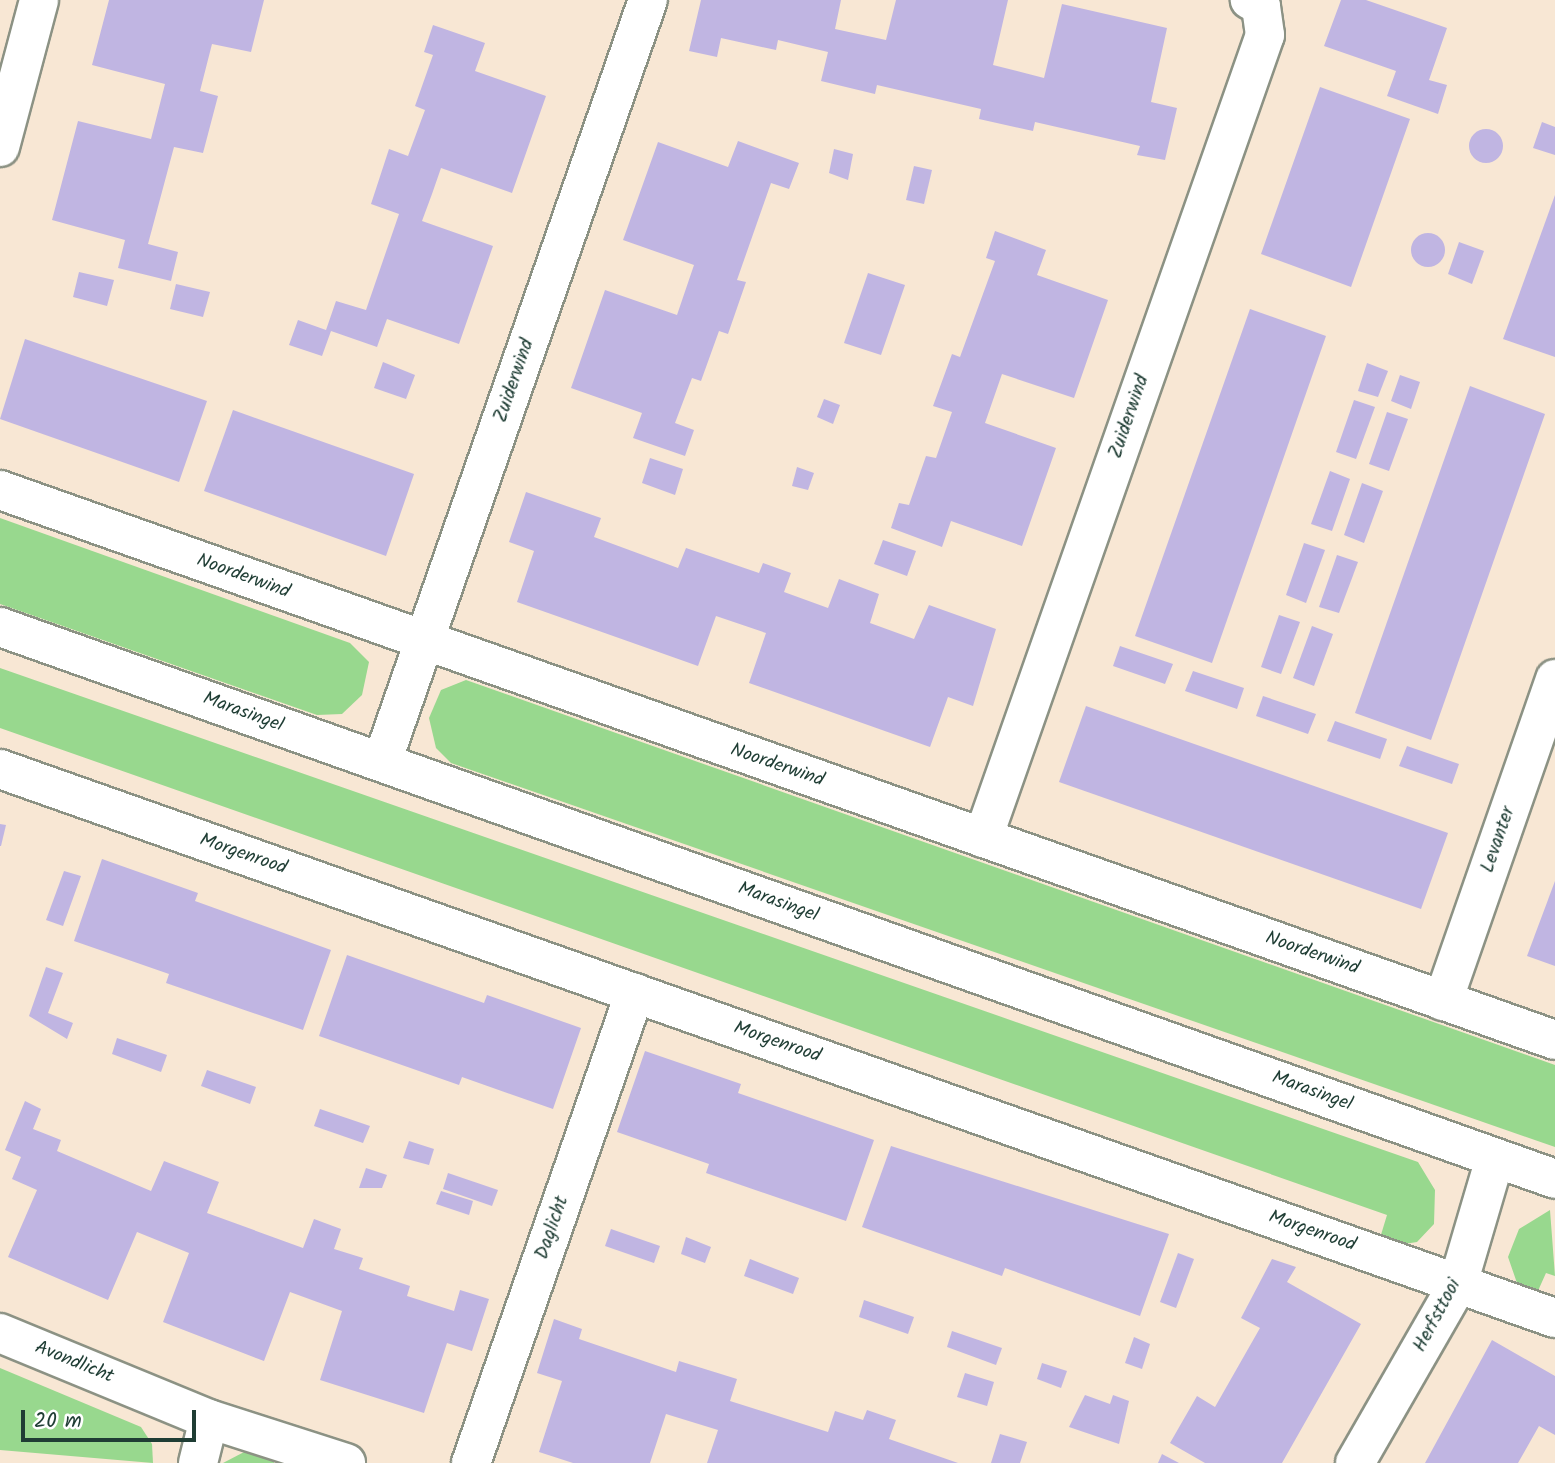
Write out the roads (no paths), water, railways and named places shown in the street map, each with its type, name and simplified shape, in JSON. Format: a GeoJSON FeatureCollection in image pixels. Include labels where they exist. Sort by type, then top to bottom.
{"type":"FeatureCollection","features":[{"type":"Feature","properties":{"kind":"street"},"geometry":{"type":"LineString","coordinates":[[0,147],[39,0]]}},
{"type":"Feature","properties":{"kind":"street","name":"Zuiderwind"},"geometry":{"type":"LineString","coordinates":[[382,762],[648,0]]}},
{"type":"Feature","properties":{"kind":"street","name":"Zuiderwind"},"geometry":{"type":"LineString","coordinates":[[983,838],[1265,34],[1261,6],[1250,0]]}},
{"type":"Feature","properties":{"kind":"street","name":"Noorderwind"},"geometry":{"type":"LineString","coordinates":[[0,490],[1555,1040]]}},
{"type":"Feature","properties":{"kind":"street","name":"Marasingel"},"geometry":{"type":"LineString","coordinates":[[0,627],[1555,1179]]}},
{"type":"Feature","properties":{"kind":"street","name":"Levanter"},"geometry":{"type":"LineString","coordinates":[[1443,1001],[1555,679]]}},
{"type":"Feature","properties":{"kind":"street","name":"Morgenrood"},"geometry":{"type":"LineString","coordinates":[[0,769],[1555,1318]]}},
{"type":"Feature","properties":{"kind":"street","name":"Daglicht"},"geometry":{"type":"LineString","coordinates":[[471,1463],[635,993]]}},
{"type":"Feature","properties":{"kind":"street","name":"Herfsttooi"},"geometry":{"type":"LineString","coordinates":[[1355,1463],[1458,1284],[1495,1158]]}},
{"type":"Feature","properties":{"kind":"street","name":"Avondlicht"},"geometry":{"type":"LineString","coordinates":[[0,1333],[209,1419],[346,1463]]}},
{"type":"Feature","properties":{"kind":"street"},"geometry":{"type":"LineString","coordinates":[[198,1463],[209,1419]]}}]}
